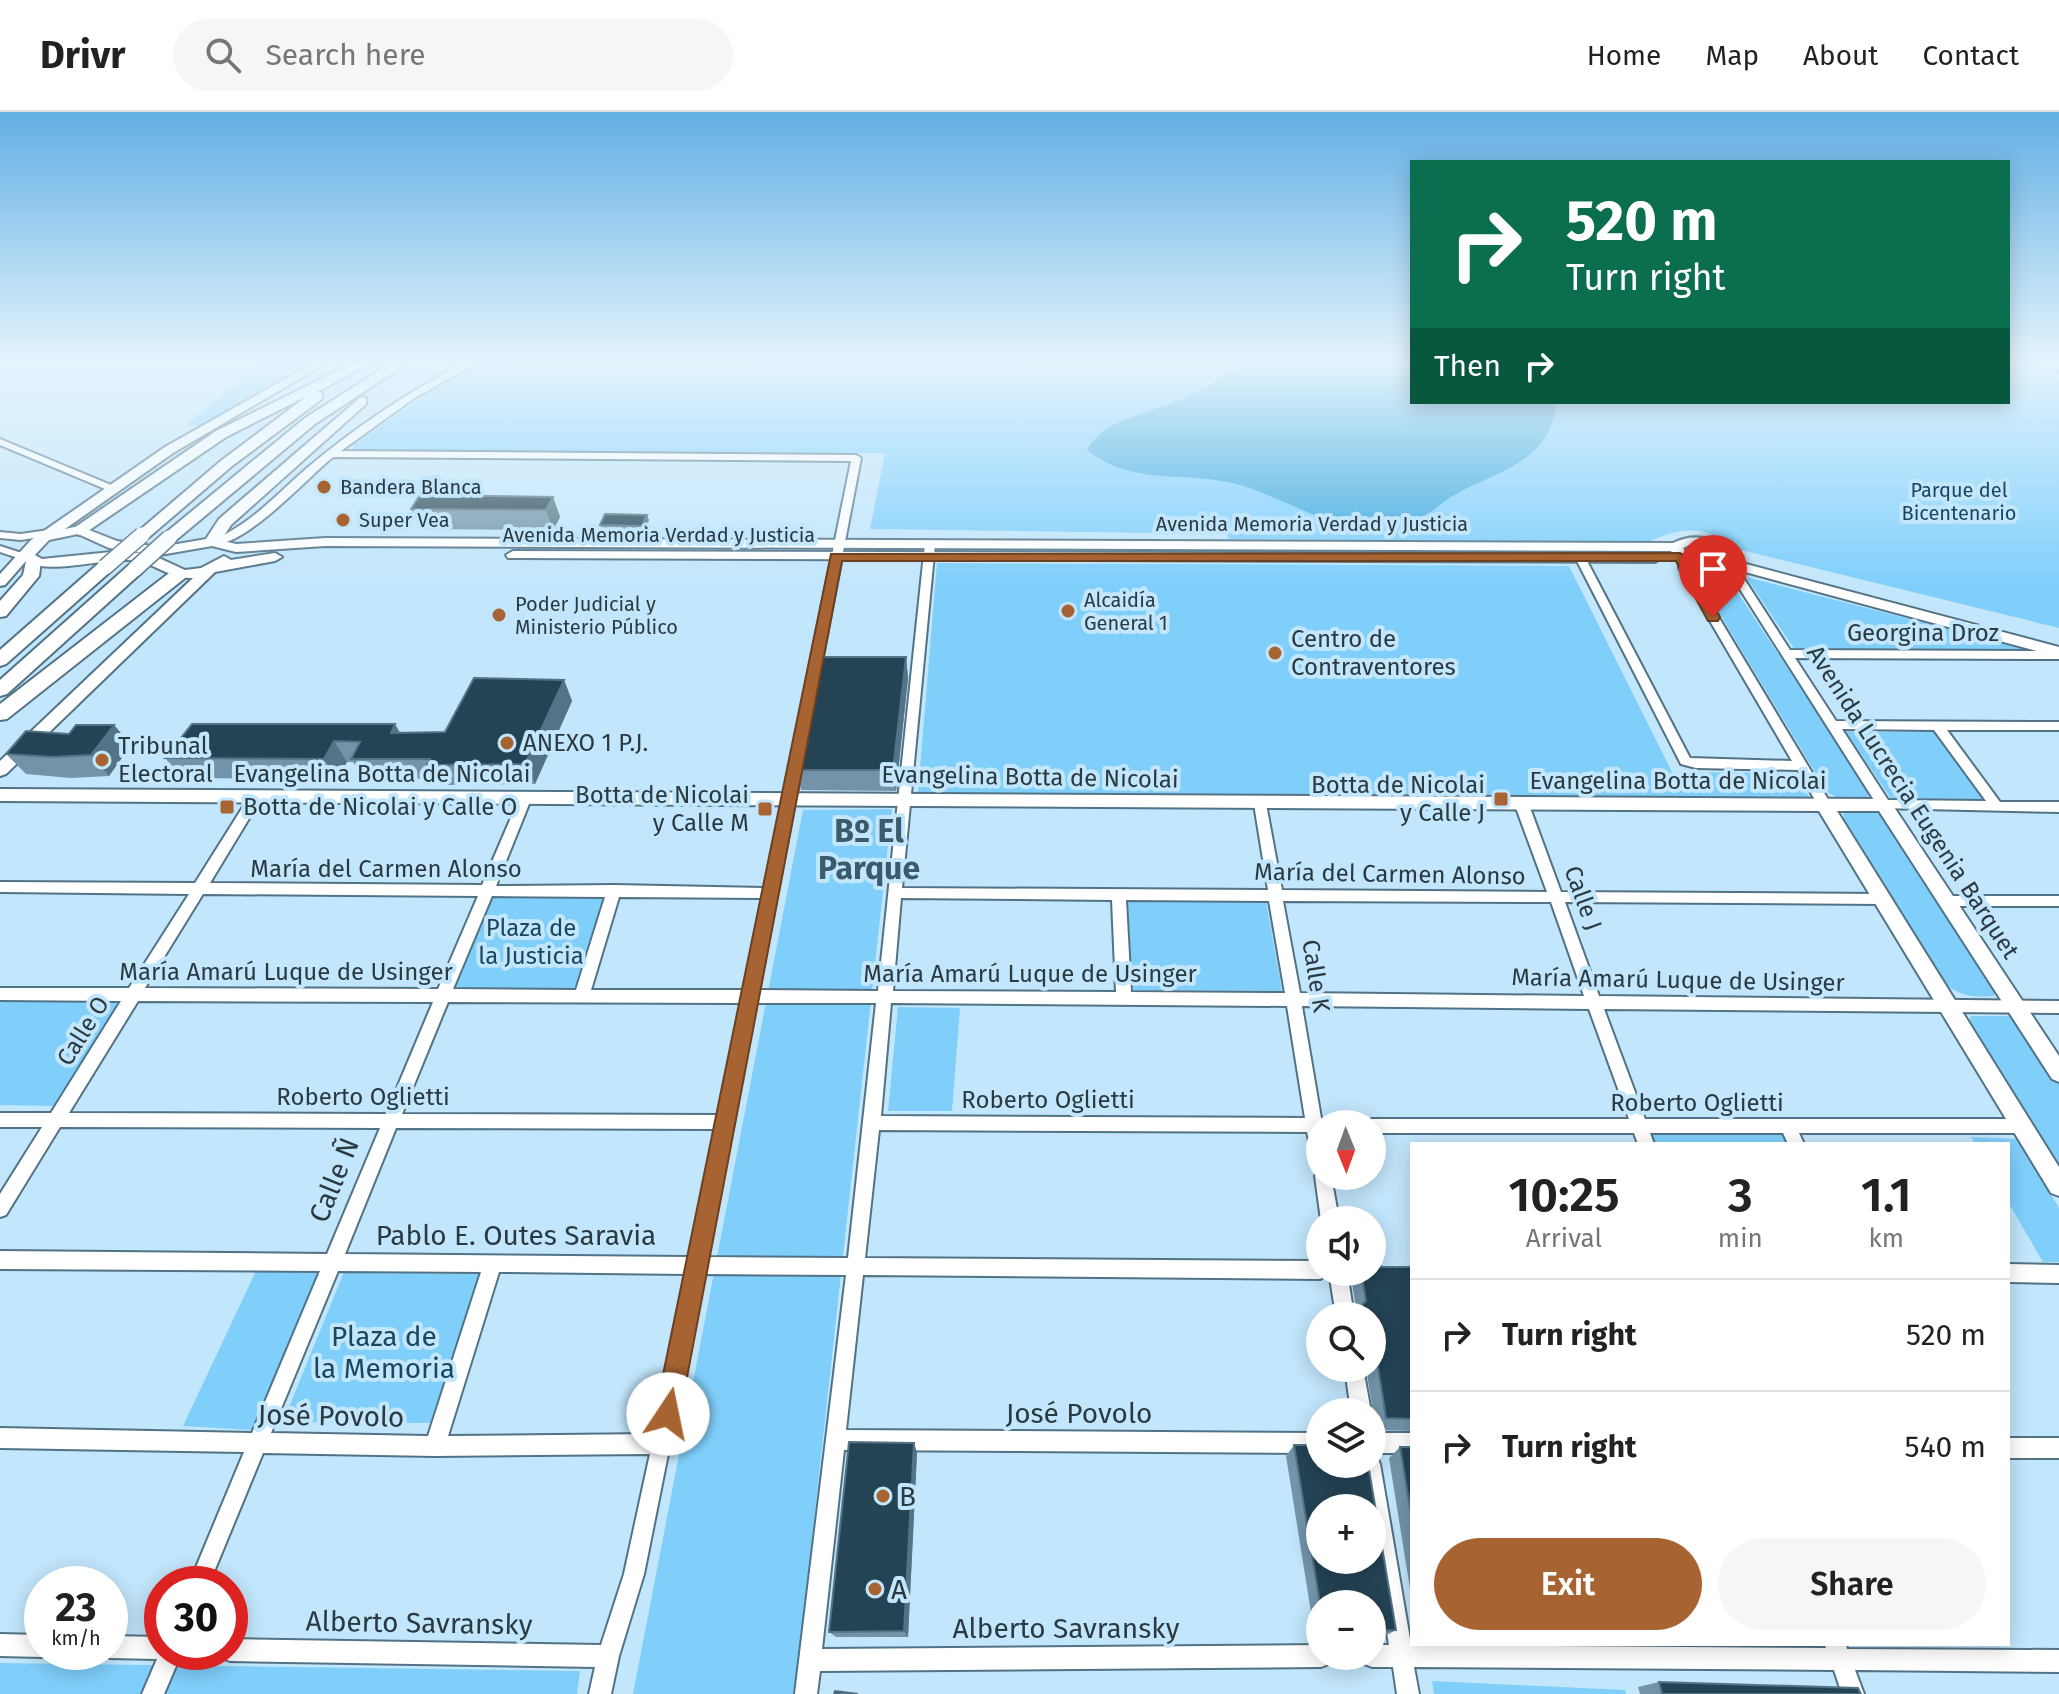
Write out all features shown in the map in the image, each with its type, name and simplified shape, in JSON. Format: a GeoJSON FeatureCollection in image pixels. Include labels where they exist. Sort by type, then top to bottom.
{"type":"FeatureCollection","features":[{"type":"Feature","properties":{"kind":"main road"},"geometry":{"type":"LineString","coordinates":[[64,532],[218,436]]}},
{"type":"Feature","properties":{"kind":"main road"},"geometry":{"type":"LineString","coordinates":[[0,660],[142,535],[262,436]]}},
{"type":"Feature","properties":{"kind":"main road"},"geometry":{"type":"LineString","coordinates":[[0,690],[169,538],[292,436]]}},
{"type":"Feature","properties":{"kind":"main road"},"geometry":{"type":"LineString","coordinates":[[224,547],[225,522],[321,436]]}},
{"type":"Feature","properties":{"kind":"main road"},"geometry":{"type":"LineString","coordinates":[[0,612],[31,576],[32,559]]}},
{"type":"Feature","properties":{"kind":"main road"},"geometry":{"type":"LineString","coordinates":[[0,714],[177,571]]}},
{"type":"Feature","properties":{"kind":"street"},"geometry":{"type":"LineString","coordinates":[[2,580],[32,559],[113,489],[194,436]]}},
{"type":"Feature","properties":{"kind":"street"},"geometry":{"type":"LineString","coordinates":[[0,770],[212,568],[224,547],[331,454],[357,436]]}},
{"type":"Feature","properties":{"kind":"street"},"geometry":{"type":"LineString","coordinates":[[0,442],[113,489]]}},
{"type":"Feature","properties":{"kind":"street"},"geometry":{"type":"LineString","coordinates":[[331,454],[856,458],[662,1444],[634,1574],[608,1656],[600,1694]]}},
{"type":"Feature","properties":{"kind":"street"},"geometry":{"type":"LineString","coordinates":[[0,535],[21,537],[64,532],[92,505]]}},
{"type":"Feature","properties":{"kind":"street"},"geometry":{"type":"LineString","coordinates":[[224,547],[248,528]]}},
{"type":"Feature","properties":{"kind":"street","name":"Avenida Memoria Verdad y Justicia"},"geometry":{"type":"LineString","coordinates":[[64,532],[87,531],[95,538],[114,545],[160,551],[190,546],[325,542],[837,550]]}},
{"type":"Feature","properties":{"kind":"street"},"geometry":{"type":"LineString","coordinates":[[66,560],[87,550],[95,538]]}},
{"type":"Feature","properties":{"kind":"street","name":"Avenida Memoria Verdad y Justicia"},"geometry":{"type":"LineString","coordinates":[[1680,555],[1683,542],[1698,541],[1713,546],[1722,560],[2059,653]]}},
{"type":"Feature","properties":{"kind":"street"},"geometry":{"type":"LineString","coordinates":[[177,600],[187,585],[177,571],[174,555],[190,546]]}},
{"type":"Feature","properties":{"kind":"street"},"geometry":{"type":"LineString","coordinates":[[0,549],[32,559],[66,560],[105,555],[155,559],[177,571]]}},
{"type":"Feature","properties":{"kind":"street"},"geometry":{"type":"LineString","coordinates":[[806,1694],[897,893],[930,550]]}},
{"type":"Feature","properties":{"kind":"street","name":"Avenida Memoria Verdad y Justicia"},"geometry":{"type":"LineString","coordinates":[[930,550],[1581,559],[1680,555]]}},
{"type":"Feature","properties":{"kind":"street","name":"Avenida Memoria Verdad y Justicia"},"geometry":{"type":"LineString","coordinates":[[177,571],[326,553],[930,550],[1680,555],[1703,567],[1722,560],[2059,639]]}},
{"type":"Feature","properties":{"kind":"street"},"geometry":{"type":"LineString","coordinates":[[1680,555],[1684,568],[1800,766],[2059,1186]]}},
{"type":"Feature","properties":{"kind":"street"},"geometry":{"type":"LineString","coordinates":[[1581,559],[1685,761],[1696,764],[1800,766]]}},
{"type":"Feature","properties":{"kind":"street","name":"Avenida Lucrecia Eugenia Barquet"},"geometry":{"type":"LineString","coordinates":[[1722,560],[1735,573],[2059,1073]]}},
{"type":"Feature","properties":{"kind":"street","name":"Georgina Droz"},"geometry":{"type":"LineString","coordinates":[[1786,654],[2059,653]]}},
{"type":"Feature","properties":{"kind":"street"},"geometry":{"type":"LineString","coordinates":[[1832,725],[2059,726]]}},
{"type":"Feature","properties":{"kind":"street"},"geometry":{"type":"LineString","coordinates":[[1938,726],[1996,806]]}},
{"type":"Feature","properties":{"kind":"street","name":"Evangelina Botta de Nicolai"},"geometry":{"type":"LineString","coordinates":[[0,795],[2059,807]]}},
{"type":"Feature","properties":{"kind":"street","name":"Calle O"},"geometry":{"type":"LineString","coordinates":[[0,1209],[256,797]]}},
{"type":"Feature","properties":{"kind":"street","name":"Calle Ñ"},"geometry":{"type":"LineString","coordinates":[[207,1566],[525,799]]}},
{"type":"Feature","properties":{"kind":"street","name":"Calle K"},"geometry":{"type":"LineString","coordinates":[[1260,804],[1315,1110]]}},
{"type":"Feature","properties":{"kind":"street","name":"Calle J"},"geometry":{"type":"LineString","coordinates":[[1522,805],[1645,1142]]}},
{"type":"Feature","properties":{"kind":"street","name":"María del Carmen Alonso"},"geometry":{"type":"LineString","coordinates":[[0,887],[772,893]]}},
{"type":"Feature","properties":{"kind":"street"},"geometry":{"type":"LineString","coordinates":[[581,997],[614,890]]}},
{"type":"Feature","properties":{"kind":"street","name":"María del Carmen Alonso"},"geometry":{"type":"LineString","coordinates":[[897,893],[1883,899]]}},
{"type":"Feature","properties":{"kind":"street"},"geometry":{"type":"LineString","coordinates":[[1119,894],[1124,998]]}},
{"type":"Feature","properties":{"kind":"street"},"geometry":{"type":"LineString","coordinates":[[1946,901],[2059,901]]}},
{"type":"Feature","properties":{"kind":"street","name":"María Amarú Luque de Usinger"},"geometry":{"type":"LineString","coordinates":[[0,994],[1124,998],[2059,1007]]}},
{"type":"Feature","properties":{"kind":"street","name":"Roberto Oglietti"},"geometry":{"type":"LineString","coordinates":[[0,1120],[726,1122]]}},
{"type":"Feature","properties":{"kind":"street","name":"Roberto Oglietti"},"geometry":{"type":"LineString","coordinates":[[872,1123],[1306,1125]]}},
{"type":"Feature","properties":{"kind":"street","name":"Roberto Oglietti"},"geometry":{"type":"LineString","coordinates":[[1386,1126],[2022,1126]]}},
{"type":"Feature","properties":{"kind":"street"},"geometry":{"type":"LineString","coordinates":[[1788,1126],[1795,1142]]}},
{"type":"Feature","properties":{"kind":"street","name":"Pablo E. Outes Saravia"},"geometry":{"type":"LineString","coordinates":[[0,1260],[1306,1270]]}},
{"type":"Feature","properties":{"kind":"street"},"geometry":{"type":"LineString","coordinates":[[435,1446],[493,1263]]}},
{"type":"Feature","properties":{"kind":"street"},"geometry":{"type":"LineString","coordinates":[[2010,1273],[2059,1274]]}},
{"type":"Feature","properties":{"kind":"street","name":"José Povolo"},"geometry":{"type":"LineString","coordinates":[[0,1438],[435,1446],[662,1444]]}},
{"type":"Feature","properties":{"kind":"street","name":"José Povolo"},"geometry":{"type":"LineString","coordinates":[[837,1440],[1306,1443]]}},
{"type":"Feature","properties":{"kind":"street"},"geometry":{"type":"LineString","coordinates":[[1386,1443],[1410,1443]]}},
{"type":"Feature","properties":{"kind":"street"},"geometry":{"type":"LineString","coordinates":[[2010,1448],[2059,1448]]}},
{"type":"Feature","properties":{"kind":"street"},"geometry":{"type":"LineString","coordinates":[[1372,1478],[1408,1694]]}},
{"type":"Feature","properties":{"kind":"street"},"geometry":{"type":"LineString","coordinates":[[0,1645],[24,1646]]}},
{"type":"Feature","properties":{"kind":"street","name":"Alberto Savransky"},"geometry":{"type":"LineString","coordinates":[[248,1650],[608,1656]]}},
{"type":"Feature","properties":{"kind":"street"},"geometry":{"type":"LineString","coordinates":[[1838,1651],[1853,1694]]}},
{"type":"Feature","properties":{"kind":"street"},"geometry":{"type":"LineString","coordinates":[[1386,1656],[1838,1651],[2059,1661]]}},
{"type":"Feature","properties":{"kind":"street","name":"Alberto Savransky"},"geometry":{"type":"LineString","coordinates":[[810,1660],[1306,1656]]}},
{"type":"Feature","properties":{"kind":"street"},"geometry":{"type":"LineString","coordinates":[[153,1694],[163,1670]]}},
{"type":"Feature","properties":{"kind":"green space","name":"Parque del Bicentenario"},"geometry":{"type":"Polygon","coordinates":[[[366,436],[2059,436],[2059,628],[1737,549],[1715,536],[1694,530],[1672,533],[1648,542],[1229,539],[1227,534],[870,529],[885,453],[355,451],[353,445],[366,436]]]}},
{"type":"Feature","properties":{"kind":"green space"},"geometry":{"type":"Polygon","coordinates":[[[937,563],[1569,566],[1672,772],[1795,773],[1809,797],[918,793],[937,563]]]}},
{"type":"Feature","properties":{"kind":"green space"},"geometry":{"type":"Polygon","coordinates":[[[1705,571],[1726,575],[1870,793],[1866,798],[1838,798],[1827,792],[1696,575],[1705,571]]]}},
{"type":"Feature","properties":{"kind":"green space"},"geometry":{"type":"Polygon","coordinates":[[[1746,577],[2027,649],[2030,653],[1795,650],[1746,577]]]}},
{"type":"Feature","properties":{"kind":"green space"},"geometry":{"type":"Polygon","coordinates":[[[1846,732],[1935,732],[1986,799],[1892,800],[1846,732]]]}},
{"type":"Feature","properties":{"kind":"green space"},"geometry":{"type":"Polygon","coordinates":[[[892,809],[795,1694],[633,1694],[803,810],[892,809]]]}},
{"type":"Feature","properties":{"kind":"green space"},"geometry":{"type":"Polygon","coordinates":[[[1874,811],[1888,818],[1996,984],[1994,996],[1967,995],[1943,983],[1843,820],[1844,812],[1874,811]]]}},
{"type":"Feature","properties":{"kind":"green space","name":"Plaza de la Justicia"},"geometry":{"type":"Polygon","coordinates":[[[491,895],[604,896],[574,989],[455,988],[491,895]]]}},
{"type":"Feature","properties":{"kind":"green space"},"geometry":{"type":"Polygon","coordinates":[[[1127,901],[1266,901],[1282,991],[1133,990],[1127,901]]]}},
{"type":"Feature","properties":{"kind":"green space"},"geometry":{"type":"Polygon","coordinates":[[[0,999],[124,1000],[58,1106],[0,1105],[0,999]]]}},
{"type":"Feature","properties":{"kind":"green space"},"geometry":{"type":"Polygon","coordinates":[[[898,1007],[960,1008],[952,1111],[888,1111],[898,1007]]]}},
{"type":"Feature","properties":{"kind":"green space"},"geometry":{"type":"Polygon","coordinates":[[[1971,1016],[2009,1016],[2019,1022],[2059,1082],[2059,1171],[1969,1022],[1971,1016]]]}},
{"type":"Feature","properties":{"kind":"green space"},"geometry":{"type":"Polygon","coordinates":[[[1648,1133],[1785,1134],[1789,1142],[1651,1142],[1648,1133]]]}},
{"type":"Feature","properties":{"kind":"green space"},"geometry":{"type":"Polygon","coordinates":[[[1971,1137],[2018,1139],[2059,1208],[2059,1262],[2043,1262],[2010,1205],[2010,1142],[1974,1142],[1971,1137]]]}},
{"type":"Feature","properties":{"kind":"green space"},"geometry":{"type":"Polygon","coordinates":[[[256,1271],[319,1273],[252,1430],[183,1426],[256,1271]]]}},
{"type":"Feature","properties":{"kind":"green space","name":"Plaza de la Memoria"},"geometry":{"type":"Polygon","coordinates":[[[344,1272],[482,1274],[431,1423],[283,1422],[344,1272]]]}},
{"type":"Feature","properties":{"kind":"green space"},"geometry":{"type":"Polygon","coordinates":[[[0,1663],[24,1663],[24,1670],[128,1670],[128,1665],[144,1665],[144,1670],[248,1670],[248,1666],[580,1671],[577,1694],[0,1694],[0,1663]]]}},
{"type":"Feature","properties":{"kind":"green space"},"geometry":{"type":"Polygon","coordinates":[[[1432,1681],[1625,1690],[1626,1694],[1434,1694],[1432,1681]]]}},
{"type":"Feature","properties":{"kind":"shaded area"},"geometry":{"type":"Polygon","coordinates":[[[1098,436],[1546,436],[1521,461],[1456,494],[1425,515],[1391,523],[1360,524],[1327,519],[1232,483],[1157,476],[1122,469],[1087,450],[1098,436]]]}},
{"type":"Feature","properties":{"kind":"building"},"geometry":{"type":"Polygon","coordinates":[[[420,495],[553,497],[546,510],[411,509],[420,495]]]}},
{"type":"Feature","properties":{"kind":"building"},"geometry":{"type":"Polygon","coordinates":[[[605,514],[647,515],[642,526],[600,525],[605,514]]]}},
{"type":"Feature","properties":{"kind":"building"},"geometry":{"type":"Polygon","coordinates":[[[820,657],[906,657],[893,770],[796,770],[820,657]]]}},
{"type":"Feature","properties":{"kind":"building"},"geometry":{"type":"Polygon","coordinates":[[[474,678],[564,680],[525,764],[427,765],[430,759],[351,759],[360,742],[334,741],[324,759],[165,758],[192,724],[395,724],[391,733],[445,732],[474,678]]]}},
{"type":"Feature","properties":{"kind":"building"},"geometry":{"type":"Polygon","coordinates":[[[76,725],[114,725],[91,755],[52,757],[6,754],[26,731],[69,734],[76,725]]]}},
{"type":"Feature","properties":{"kind":"building"},"geometry":{"type":"Polygon","coordinates":[[[1386,1267],[1410,1267],[1410,1419],[1386,1418],[1386,1398],[1383,1398],[1380,1382],[1386,1382],[1386,1302],[1366,1301],[1363,1286],[1386,1286],[1386,1267]]]}},
{"type":"Feature","properties":{"kind":"building"},"geometry":{"type":"Polygon","coordinates":[[[849,1442],[914,1443],[904,1631],[829,1632],[849,1442]]]}},
{"type":"Feature","properties":{"kind":"building"},"geometry":{"type":"Polygon","coordinates":[[[1294,1445],[1306,1445],[1306,1478],[1370,1478],[1373,1494],[1306,1494],[1306,1518],[1294,1445]]]}},
{"type":"Feature","properties":{"kind":"building"},"geometry":{"type":"Polygon","coordinates":[[[1400,1447],[1410,1447],[1410,1507],[1400,1447]]]}},
{"type":"Feature","properties":{"kind":"building"},"geometry":{"type":"Polygon","coordinates":[[[1386,1571],[1396,1630],[1386,1630],[1386,1590],[1318,1590],[1315,1574],[1386,1574],[1386,1571]]]}},
{"type":"Feature","properties":{"kind":"building"},"geometry":{"type":"Polygon","coordinates":[[[1659,1682],[1858,1688],[1861,1694],[1662,1694],[1659,1682]]]}},
{"type":"Feature","properties":{"kind":"place","name":"Bandera Blanca"},"geometry":{"type":"Point","coordinates":[324,487]}},
{"type":"Feature","properties":{"kind":"place","name":"Super Vea"},"geometry":{"type":"Point","coordinates":[343,520]}},
{"type":"Feature","properties":{"kind":"place","name":"Alcaidía General 1"},"geometry":{"type":"Point","coordinates":[1068,611]}},
{"type":"Feature","properties":{"kind":"place","name":"Poder Judicial y Ministerio Público"},"geometry":{"type":"Point","coordinates":[499,615]}},
{"type":"Feature","properties":{"kind":"place","name":"Centro de Contraventores"},"geometry":{"type":"Point","coordinates":[1275,653]}},
{"type":"Feature","properties":{"kind":"place","name":"ANEXO 1 P.J."},"geometry":{"type":"Point","coordinates":[507,743]}},
{"type":"Feature","properties":{"kind":"place","name":"Tribunal Electoral"},"geometry":{"type":"Point","coordinates":[102,760]}},
{"type":"Feature","properties":{"kind":"place","name":"Botta de Nicolai y Calle J"},"geometry":{"type":"Point","coordinates":[1501,799]}},
{"type":"Feature","properties":{"kind":"place","name":"Botta de Nicolai y Calle O"},"geometry":{"type":"Point","coordinates":[227,807]}},
{"type":"Feature","properties":{"kind":"place","name":"Botta de Nicolai y Calle M"},"geometry":{"type":"Point","coordinates":[765,809]}},
{"type":"Feature","properties":{"kind":"place","name":"B"},"geometry":{"type":"Point","coordinates":[883,1496]}},
{"type":"Feature","properties":{"kind":"place","name":"A"},"geometry":{"type":"Point","coordinates":[875,1589]}},
{"type":"Feature","properties":{"kind":"district","name":"Bº El Parque"},"geometry":{"type":"Point","coordinates":[869,850]}},
{"type":"Feature","properties":{"kind":"route"},"geometry":{"type":"LineString","coordinates":[[668,1414],[836,557],[1680,557],[1713,617]]}}]}
